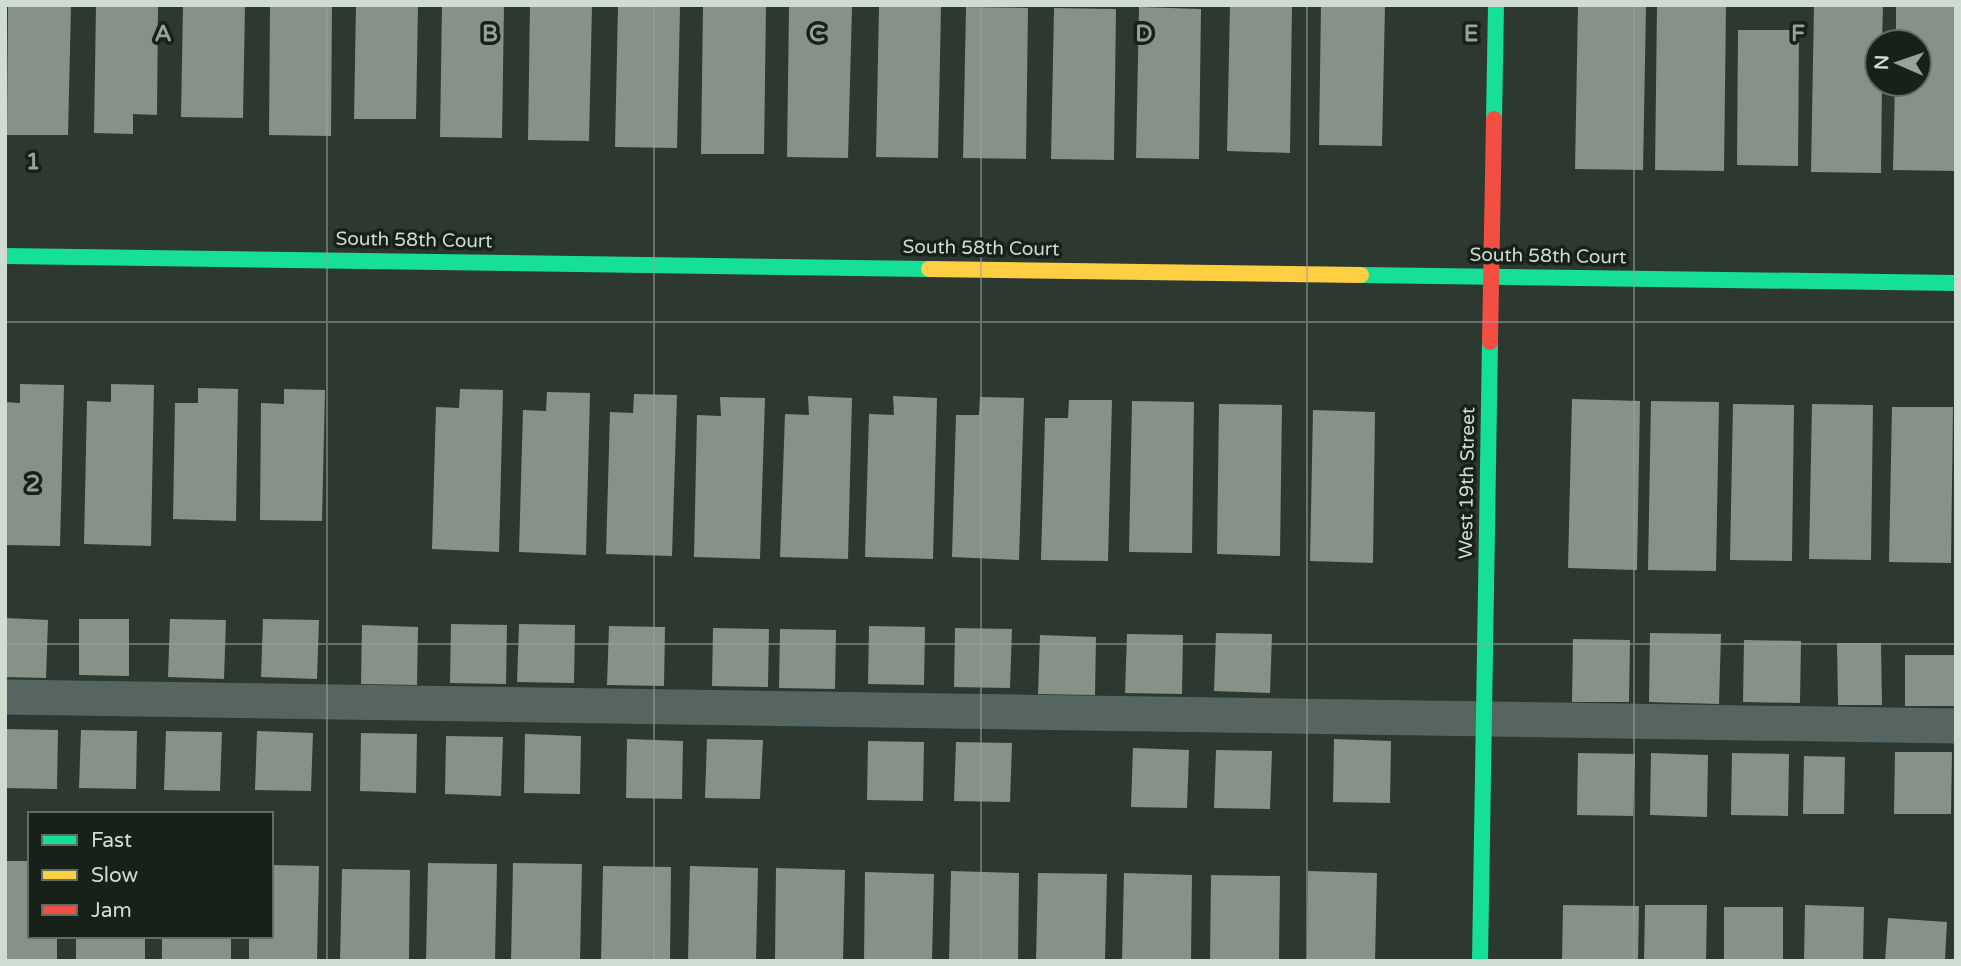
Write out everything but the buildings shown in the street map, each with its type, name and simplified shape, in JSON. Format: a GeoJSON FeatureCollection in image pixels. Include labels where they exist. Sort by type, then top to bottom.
{"type":"FeatureCollection","features":[{"type":"Feature","properties":{"kind":"street","name":"West 19th Street"},"geometry":{"type":"LineString","coordinates":[[1480,961],[1496,5]]}},
{"type":"Feature","properties":{"kind":"street","name":"South 58th Court"},"geometry":{"type":"LineString","coordinates":[[5,256],[1956,283]]}},
{"type":"Feature","properties":{"kind":"lane"},"geometry":{"type":"LineString","coordinates":[[5,697],[1956,726]]}},
{"type":"Feature","properties":{"kind":"traffic: fast"},"geometry":{"type":"LineString","coordinates":[[1494,119],[1496,5]]}},
{"type":"Feature","properties":{"kind":"traffic: fast"},"geometry":{"type":"LineString","coordinates":[[5,256],[929,269]]}},
{"type":"Feature","properties":{"kind":"traffic: fast"},"geometry":{"type":"LineString","coordinates":[[1361,275],[1956,283]]}},
{"type":"Feature","properties":{"kind":"traffic: fast"},"geometry":{"type":"LineString","coordinates":[[1480,961],[1490,342]]}},
{"type":"Feature","properties":{"kind":"traffic: slow"},"geometry":{"type":"LineString","coordinates":[[929,269],[1361,275]]}},
{"type":"Feature","properties":{"kind":"traffic: jam"},"geometry":{"type":"LineString","coordinates":[[1490,342],[1494,119]]}}]}
